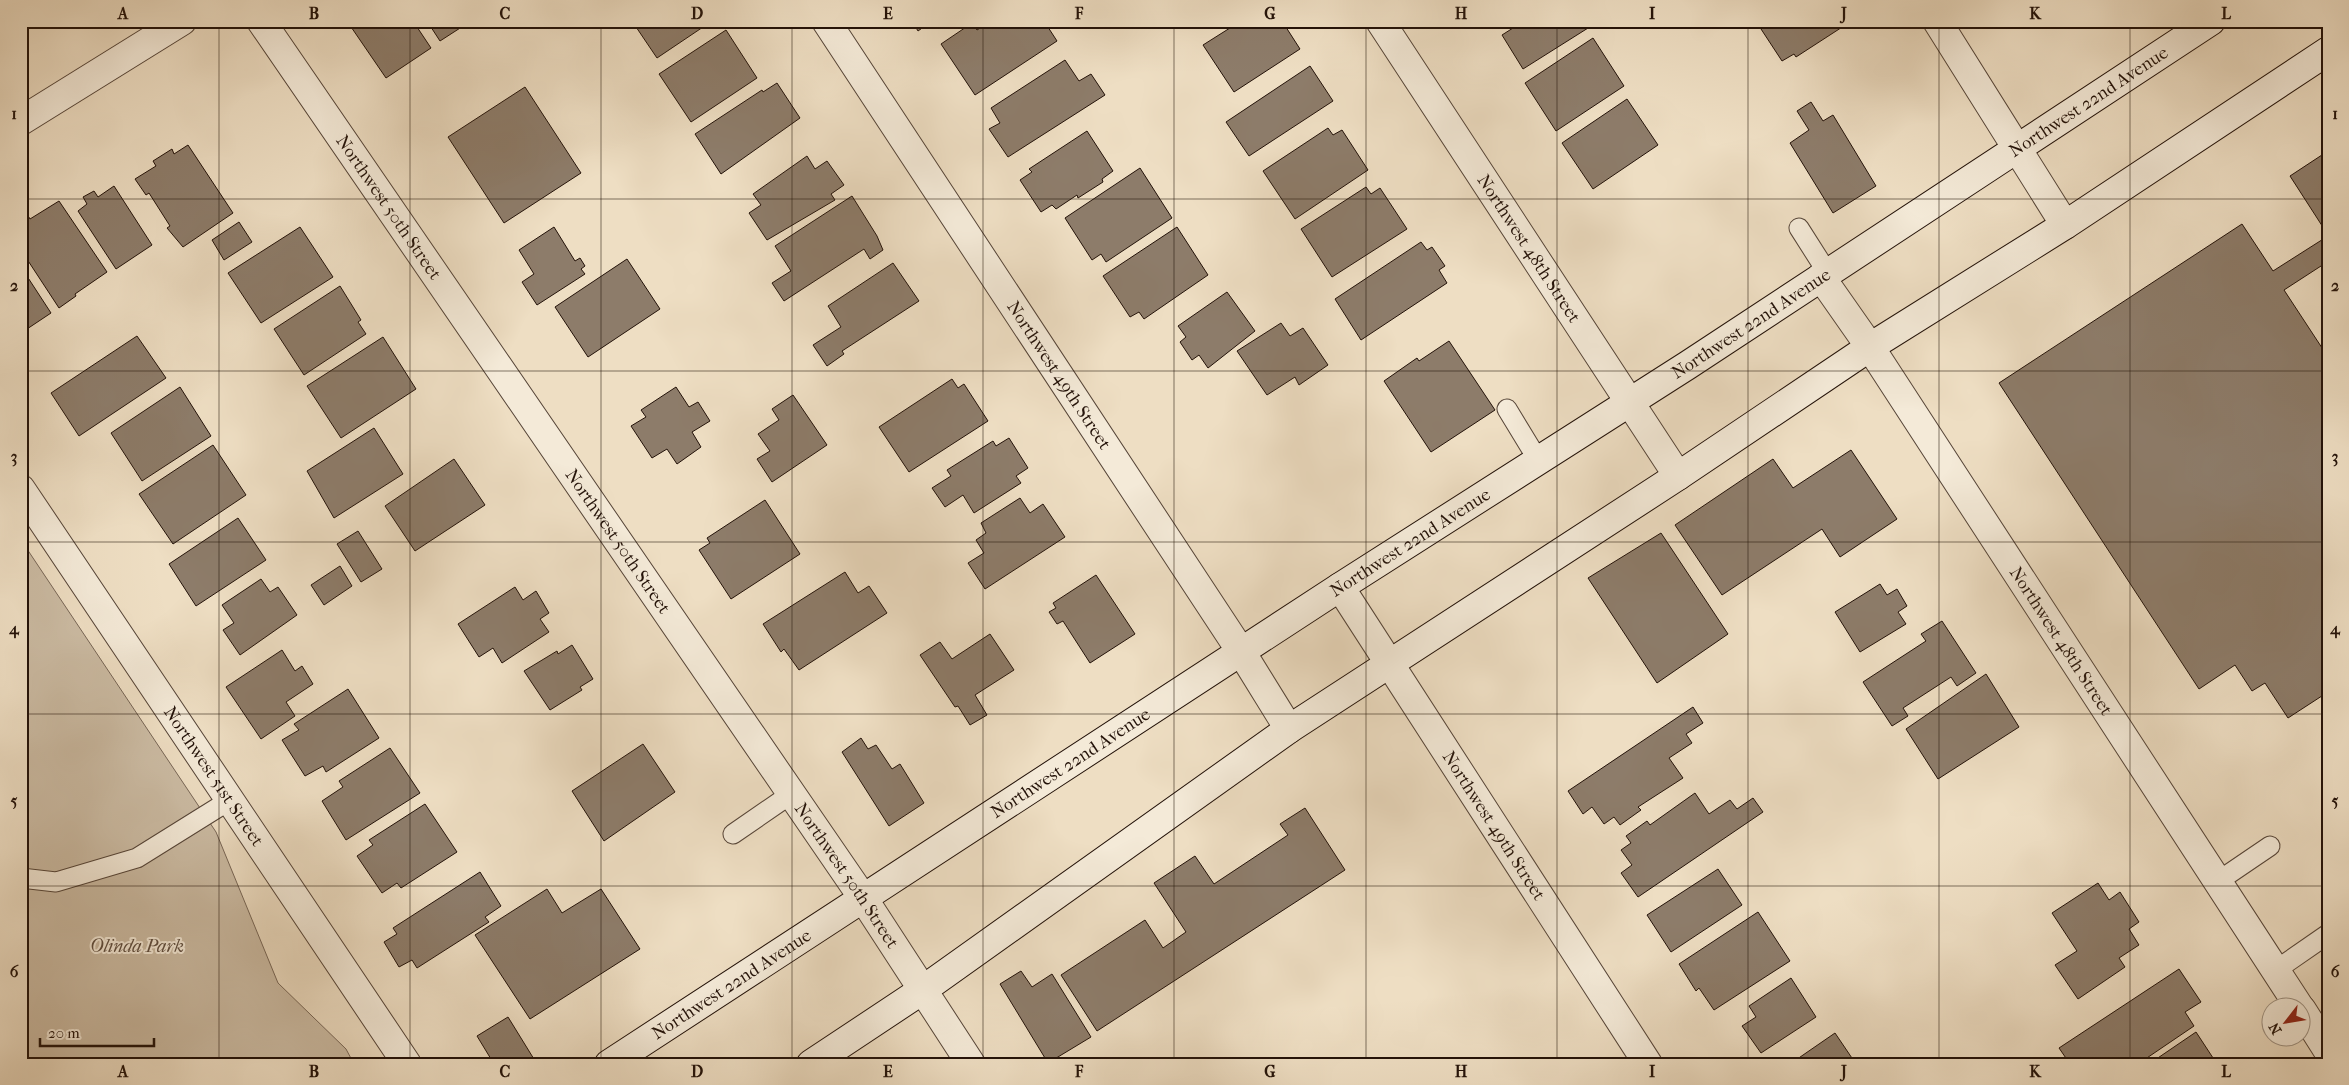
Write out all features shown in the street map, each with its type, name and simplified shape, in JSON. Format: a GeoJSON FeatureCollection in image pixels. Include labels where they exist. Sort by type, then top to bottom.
{"type":"FeatureCollection","features":[{"type":"Feature","properties":{"kind":"street"},"geometry":{"type":"LineString","coordinates":[[21,120],[182,21]]}},
{"type":"Feature","properties":{"kind":"street","name":"Northwest 50th Street"},"geometry":{"type":"LineString","coordinates":[[261,21],[863,898],[924,989],[971,1064]]}},
{"type":"Feature","properties":{"kind":"street","name":"Northwest 49th Street"},"geometry":{"type":"LineString","coordinates":[[826,21],[1242,653],[1289,729]]}},
{"type":"Feature","properties":{"kind":"street","name":"Northwest 48th Street"},"geometry":{"type":"LineString","coordinates":[[1380,21],[1678,476]]}},
{"type":"Feature","properties":{"kind":"street"},"geometry":{"type":"LineString","coordinates":[[1937,21],[2065,225]]}},
{"type":"Feature","properties":{"kind":"street","name":"Northwest 22nd Avenue"},"geometry":{"type":"LineString","coordinates":[[609,1064],[1340,588],[1630,402],[2211,21]]}},
{"type":"Feature","properties":{"kind":"street"},"geometry":{"type":"LineString","coordinates":[[811,1064],[924,989],[1289,729],[1678,476],[1870,347],[2065,225],[2328,52]]}},
{"type":"Feature","properties":{"kind":"street","name":"Northwest 48th Street"},"geometry":{"type":"LineString","coordinates":[[1824,274],[2294,998]]}},
{"type":"Feature","properties":{"kind":"street","name":"Northwest 51st Street"},"geometry":{"type":"LineString","coordinates":[[22,491],[407,1064]]}},
{"type":"Feature","properties":{"kind":"street","name":"Northwest 49th Street"},"geometry":{"type":"LineString","coordinates":[[1340,588],[1648,1064]]}},
{"type":"Feature","properties":{"kind":"street","name":"Northwest 48th Street"},"geometry":{"type":"LineString","coordinates":[[2312,1026],[2328,1051]]}},
{"type":"Feature","properties":{"kind":"lane"},"geometry":{"type":"LineString","coordinates":[[1799,228],[1824,274]]}},
{"type":"Feature","properties":{"kind":"lane"},"geometry":{"type":"LineString","coordinates":[[1507,409],[1538,460]]}},
{"type":"Feature","properties":{"kind":"lane"},"geometry":{"type":"LineString","coordinates":[[733,834],[791,794]]}},
{"type":"Feature","properties":{"kind":"lane"},"geometry":{"type":"LineString","coordinates":[[21,878],[56,882],[137,858],[230,800]]}},
{"type":"Feature","properties":{"kind":"lane"},"geometry":{"type":"LineString","coordinates":[[2217,882],[2270,846]]}},
{"type":"Feature","properties":{"kind":"lane"},"geometry":{"type":"LineString","coordinates":[[2276,970],[2328,934]]}},
{"type":"Feature","properties":{"kind":"green space","name":"Olinda Park"},"geometry":{"type":"Polygon","coordinates":[[[21,540],[216,832],[278,983],[346,1049],[354,1064],[21,1064],[21,540]]]}},
{"type":"Feature","properties":{"kind":"building"},"geometry":{"type":"Polygon","coordinates":[[[347,21],[413,21],[431,48],[386,78],[347,21]]]}},
{"type":"Feature","properties":{"kind":"building"},"geometry":{"type":"Polygon","coordinates":[[[427,21],[471,21],[440,41],[427,21]]]}},
{"type":"Feature","properties":{"kind":"building"},"geometry":{"type":"Polygon","coordinates":[[[632,21],[712,21],[657,58],[632,21]]]}},
{"type":"Feature","properties":{"kind":"building"},"geometry":{"type":"Polygon","coordinates":[[[912,21],[932,21],[918,31],[912,21]]]}},
{"type":"Feature","properties":{"kind":"building"},"geometry":{"type":"Polygon","coordinates":[[[991,21],[1044,21],[1057,41],[975,95],[941,44],[972,23],[977,30],[991,21]]]}},
{"type":"Feature","properties":{"kind":"building"},"geometry":{"type":"Polygon","coordinates":[[[1241,21],[1282,21],[1300,49],[1234,92],[1203,45],[1241,21]]]}},
{"type":"Feature","properties":{"kind":"building"},"geometry":{"type":"Polygon","coordinates":[[[1524,21],[1595,21],[1596,23],[1523,69],[1502,35],[1524,21]]]}},
{"type":"Feature","properties":{"kind":"building"},"geometry":{"type":"Polygon","coordinates":[[[1772,21],[1850,22],[1796,57],[1794,54],[1782,61],[1761,29],[1772,21]]]}},
{"type":"Feature","properties":{"kind":"building"},"geometry":{"type":"Polygon","coordinates":[[[726,30],[757,78],[691,122],[659,74],[726,30]]]}},
{"type":"Feature","properties":{"kind":"building"},"geometry":{"type":"Polygon","coordinates":[[[1593,38],[1624,86],[1556,131],[1525,83],[1593,38]]]}},
{"type":"Feature","properties":{"kind":"building"},"geometry":{"type":"Polygon","coordinates":[[[1065,60],[1079,81],[1091,74],[1105,95],[1008,157],[989,129],[1000,123],[991,108],[1065,60]]]}},
{"type":"Feature","properties":{"kind":"building"},"geometry":{"type":"Polygon","coordinates":[[[1310,66],[1333,101],[1249,156],[1226,122],[1310,66]]]}},
{"type":"Feature","properties":{"kind":"building"},"geometry":{"type":"Polygon","coordinates":[[[777,83],[800,118],[721,174],[695,134],[762,90],[763,92],[777,83]]]}},
{"type":"Feature","properties":{"kind":"building"},"geometry":{"type":"Polygon","coordinates":[[[525,87],[581,173],[504,223],[448,137],[525,87]]]}},
{"type":"Feature","properties":{"kind":"building"},"geometry":{"type":"Polygon","coordinates":[[[1627,99],[1658,145],[1593,189],[1562,143],[1627,99]]]}},
{"type":"Feature","properties":{"kind":"building"},"geometry":{"type":"Polygon","coordinates":[[[1811,102],[1823,121],[1833,115],[1876,186],[1833,213],[1790,143],[1809,130],[1797,111],[1811,102]]]}},
{"type":"Feature","properties":{"kind":"building"},"geometry":{"type":"Polygon","coordinates":[[[1328,128],[1333,135],[1342,130],[1368,170],[1295,219],[1263,171],[1328,128]]]}},
{"type":"Feature","properties":{"kind":"building"},"geometry":{"type":"Polygon","coordinates":[[[1087,131],[1113,171],[1102,179],[1103,182],[1078,198],[1077,195],[1056,209],[1052,205],[1041,212],[1020,180],[1032,172],[1029,169],[1087,131]]]}},
{"type":"Feature","properties":{"kind":"building"},"geometry":{"type":"Polygon","coordinates":[[[188,145],[233,213],[183,247],[167,228],[170,226],[149,193],[146,195],[135,179],[156,166],[153,161],[172,149],[174,154],[188,145]]]}},
{"type":"Feature","properties":{"kind":"building"},"geometry":{"type":"Polygon","coordinates":[[[2328,151],[2328,235],[2290,176],[2328,151]]]}},
{"type":"Feature","properties":{"kind":"building"},"geometry":{"type":"Polygon","coordinates":[[[807,156],[815,169],[827,161],[844,185],[831,194],[835,200],[767,240],[749,213],[761,205],[753,194],[807,156]]]}},
{"type":"Feature","properties":{"kind":"building"},"geometry":{"type":"Polygon","coordinates":[[[1140,168],[1172,218],[1106,262],[1101,254],[1092,260],[1065,218],[1140,168]]]}},
{"type":"Feature","properties":{"kind":"building"},"geometry":{"type":"Polygon","coordinates":[[[114,186],[152,245],[116,269],[78,211],[87,204],[83,197],[94,191],[98,197],[114,186]]]}},
{"type":"Feature","properties":{"kind":"building"},"geometry":{"type":"Polygon","coordinates":[[[1366,187],[1371,194],[1380,188],[1407,229],[1332,277],[1301,229],[1366,187]]]}},
{"type":"Feature","properties":{"kind":"building"},"geometry":{"type":"Polygon","coordinates":[[[852,196],[877,236],[883,250],[870,259],[864,249],[784,301],[772,283],[791,271],[775,246],[852,196]]]}},
{"type":"Feature","properties":{"kind":"building"},"geometry":{"type":"Polygon","coordinates":[[[59,201],[107,272],[75,294],[76,296],[59,308],[21,250],[21,218],[27,214],[30,219],[59,201]]]}},
{"type":"Feature","properties":{"kind":"building"},"geometry":{"type":"Polygon","coordinates":[[[239,222],[252,242],[224,260],[212,240],[239,222]]]}},
{"type":"Feature","properties":{"kind":"building"},"geometry":{"type":"Polygon","coordinates":[[[2242,224],[2273,271],[2328,236],[2328,276],[2321,266],[2284,290],[2328,357],[2328,692],[2288,718],[2265,683],[2252,691],[2235,665],[2199,689],[1999,383],[2242,224]]]}},
{"type":"Feature","properties":{"kind":"building"},"geometry":{"type":"Polygon","coordinates":[[[300,227],[333,277],[261,323],[228,273],[300,227]]]}},
{"type":"Feature","properties":{"kind":"building"},"geometry":{"type":"Polygon","coordinates":[[[554,227],[575,261],[580,258],[585,266],[581,269],[585,274],[537,305],[522,282],[534,274],[519,250],[554,227]]]}},
{"type":"Feature","properties":{"kind":"building"},"geometry":{"type":"Polygon","coordinates":[[[1177,227],[1208,275],[1144,319],[1139,312],[1130,317],[1103,276],[1177,227]]]}},
{"type":"Feature","properties":{"kind":"building"},"geometry":{"type":"Polygon","coordinates":[[[1421,242],[1427,250],[1432,247],[1445,266],[1439,270],[1447,283],[1361,340],[1335,299],[1421,242]]]}},
{"type":"Feature","properties":{"kind":"building"},"geometry":{"type":"Polygon","coordinates":[[[627,259],[660,309],[588,357],[555,307],[627,259]]]}},
{"type":"Feature","properties":{"kind":"building"},"geometry":{"type":"Polygon","coordinates":[[[893,263],[919,301],[842,351],[844,354],[827,366],[813,345],[841,327],[828,306],[893,263]]]}},
{"type":"Feature","properties":{"kind":"building"},"geometry":{"type":"Polygon","coordinates":[[[21,267],[51,313],[21,333],[21,267]]]}},
{"type":"Feature","properties":{"kind":"building"},"geometry":{"type":"Polygon","coordinates":[[[340,286],[361,320],[358,322],[366,334],[304,375],[274,329],[340,286]]]}},
{"type":"Feature","properties":{"kind":"building"},"geometry":{"type":"Polygon","coordinates":[[[1227,292],[1255,331],[1208,368],[1199,355],[1192,360],[1180,342],[1186,337],[1178,326],[1227,292]]]}},
{"type":"Feature","properties":{"kind":"building"},"geometry":{"type":"Polygon","coordinates":[[[1281,323],[1290,336],[1303,328],[1328,365],[1299,385],[1295,377],[1267,395],[1237,351],[1281,323]]]}},
{"type":"Feature","properties":{"kind":"building"},"geometry":{"type":"Polygon","coordinates":[[[137,336],[166,378],[79,436],[51,393],[137,336]]]}},
{"type":"Feature","properties":{"kind":"building"},"geometry":{"type":"Polygon","coordinates":[[[383,337],[416,389],[341,438],[307,386],[383,337]]]}},
{"type":"Feature","properties":{"kind":"building"},"geometry":{"type":"Polygon","coordinates":[[[1449,341],[1495,410],[1431,452],[1384,381],[1417,358],[1419,361],[1449,341]]]}},
{"type":"Feature","properties":{"kind":"building"},"geometry":{"type":"Polygon","coordinates":[[[952,379],[958,388],[964,384],[988,421],[909,472],[879,427],[952,379]]]}},
{"type":"Feature","properties":{"kind":"building"},"geometry":{"type":"Polygon","coordinates":[[[180,387],[211,436],[142,481],[111,433],[180,387]]]}},
{"type":"Feature","properties":{"kind":"building"},"geometry":{"type":"Polygon","coordinates":[[[676,387],[689,407],[698,402],[710,421],[692,432],[701,447],[677,464],[667,449],[652,458],[631,426],[646,417],[641,410],[676,387]]]}},
{"type":"Feature","properties":{"kind":"building"},"geometry":{"type":"Polygon","coordinates":[[[793,395],[827,445],[772,482],[757,459],[770,451],[758,434],[779,420],[772,409],[793,395]]]}},
{"type":"Feature","properties":{"kind":"building"},"geometry":{"type":"Polygon","coordinates":[[[374,428],[403,474],[334,518],[307,471],[374,428]]]}},
{"type":"Feature","properties":{"kind":"building"},"geometry":{"type":"Polygon","coordinates":[[[1009,438],[1028,468],[1016,476],[1021,483],[974,513],[963,495],[945,507],[932,488],[951,476],[947,470],[993,441],[996,446],[1009,438]]]}},
{"type":"Feature","properties":{"kind":"building"},"geometry":{"type":"Polygon","coordinates":[[[213,445],[246,495],[173,544],[139,494],[213,445]]]}},
{"type":"Feature","properties":{"kind":"building"},"geometry":{"type":"Polygon","coordinates":[[[1851,450],[1897,519],[1840,557],[1822,529],[1722,595],[1675,525],[1773,459],[1793,488],[1851,450]]]}},
{"type":"Feature","properties":{"kind":"building"},"geometry":{"type":"Polygon","coordinates":[[[454,459],[485,505],[415,551],[385,506],[454,459]]]}},
{"type":"Feature","properties":{"kind":"building"},"geometry":{"type":"Polygon","coordinates":[[[1020,498],[1030,513],[1043,504],[1065,537],[985,589],[968,563],[984,553],[976,540],[986,533],[981,523],[1020,498]]]}},
{"type":"Feature","properties":{"kind":"building"},"geometry":{"type":"Polygon","coordinates":[[[765,500],[800,554],[731,599],[699,550],[710,543],[707,538],[765,500]]]}},
{"type":"Feature","properties":{"kind":"building"},"geometry":{"type":"Polygon","coordinates":[[[238,518],[266,560],[196,606],[169,564],[238,518]]]}},
{"type":"Feature","properties":{"kind":"building"},"geometry":{"type":"Polygon","coordinates":[[[358,531],[382,569],[361,582],[337,544],[358,531]]]}},
{"type":"Feature","properties":{"kind":"building"},"geometry":{"type":"Polygon","coordinates":[[[1661,533],[1728,634],[1657,683],[1588,578],[1661,533]]]}},
{"type":"Feature","properties":{"kind":"building"},"geometry":{"type":"Polygon","coordinates":[[[340,566],[352,586],[324,605],[311,585],[340,566]]]}},
{"type":"Feature","properties":{"kind":"building"},"geometry":{"type":"Polygon","coordinates":[[[845,572],[858,593],[869,586],[887,613],[799,670],[784,649],[781,652],[763,624],[845,572]]]}},
{"type":"Feature","properties":{"kind":"building"},"geometry":{"type":"Polygon","coordinates":[[[1096,575],[1135,634],[1090,663],[1063,621],[1057,624],[1049,612],[1056,608],[1053,603],[1096,575]]]}},
{"type":"Feature","properties":{"kind":"building"},"geometry":{"type":"Polygon","coordinates":[[[261,579],[270,592],[278,587],[297,615],[240,655],[223,630],[234,623],[222,605],[261,579]]]}},
{"type":"Feature","properties":{"kind":"building"},"geometry":{"type":"Polygon","coordinates":[[[1880,584],[1887,595],[1897,589],[1907,606],[1898,612],[1906,624],[1860,652],[1835,612],[1880,584]]]}},
{"type":"Feature","properties":{"kind":"building"},"geometry":{"type":"Polygon","coordinates":[[[515,587],[523,600],[536,591],[549,613],[540,619],[549,632],[502,663],[493,648],[479,657],[458,624],[515,587]]]}},
{"type":"Feature","properties":{"kind":"building"},"geometry":{"type":"Polygon","coordinates":[[[1942,621],[1976,673],[1957,686],[1951,677],[1903,708],[1908,716],[1892,726],[1863,682],[1926,641],[1921,634],[1942,621]]]}},
{"type":"Feature","properties":{"kind":"building"},"geometry":{"type":"Polygon","coordinates":[[[990,634],[1014,670],[975,695],[987,715],[970,725],[958,706],[955,707],[920,655],[940,642],[952,659],[990,634]]]}},
{"type":"Feature","properties":{"kind":"building"},"geometry":{"type":"Polygon","coordinates":[[[572,645],[593,679],[580,687],[582,690],[550,710],[524,671],[557,651],[558,654],[572,645]]]}},
{"type":"Feature","properties":{"kind":"building"},"geometry":{"type":"Polygon","coordinates":[[[282,650],[295,671],[302,666],[313,684],[286,702],[295,716],[261,739],[226,687],[282,650]]]}},
{"type":"Feature","properties":{"kind":"building"},"geometry":{"type":"Polygon","coordinates":[[[1986,674],[2019,727],[1938,779],[1906,729],[1986,674]]]}},
{"type":"Feature","properties":{"kind":"building"},"geometry":{"type":"Polygon","coordinates":[[[348,689],[379,738],[326,772],[323,766],[305,776],[282,740],[299,730],[294,724],[348,689]]]}},
{"type":"Feature","properties":{"kind":"building"},"geometry":{"type":"Polygon","coordinates":[[[1693,707],[1703,723],[1686,734],[1692,743],[1669,758],[1683,778],[1638,807],[1641,810],[1620,825],[1614,817],[1604,824],[1592,807],[1583,814],[1568,791],[1693,707]]]}},
{"type":"Feature","properties":{"kind":"building"},"geometry":{"type":"Polygon","coordinates":[[[861,738],[868,749],[876,745],[892,769],[900,764],[924,803],[889,826],[842,752],[861,738]]]}},
{"type":"Feature","properties":{"kind":"building"},"geometry":{"type":"Polygon","coordinates":[[[643,744],[675,792],[604,841],[572,791],[643,744]]]}},
{"type":"Feature","properties":{"kind":"building"},"geometry":{"type":"Polygon","coordinates":[[[390,748],[420,793],[346,840],[322,801],[343,787],[339,781],[390,748]]]}},
{"type":"Feature","properties":{"kind":"building"},"geometry":{"type":"Polygon","coordinates":[[[1695,793],[1709,814],[1730,800],[1737,809],[1753,798],[1763,812],[1638,897],[1621,873],[1632,865],[1621,850],[1631,843],[1626,836],[1647,821],[1650,825],[1695,793]]]}},
{"type":"Feature","properties":{"kind":"building"},"geometry":{"type":"Polygon","coordinates":[[[425,804],[457,852],[401,888],[397,883],[382,893],[357,856],[373,845],[369,840],[425,804]]]}},
{"type":"Feature","properties":{"kind":"building"},"geometry":{"type":"Polygon","coordinates":[[[1305,808],[1345,870],[1097,1031],[1061,975],[1145,920],[1163,948],[1186,932],[1154,883],[1195,856],[1214,884],[1288,835],[1280,824],[1305,808]]]}},
{"type":"Feature","properties":{"kind":"building"},"geometry":{"type":"Polygon","coordinates":[[[1718,869],[1742,905],[1671,952],[1647,915],[1718,869]]]}},
{"type":"Feature","properties":{"kind":"building"},"geometry":{"type":"Polygon","coordinates":[[[480,872],[501,906],[485,917],[489,922],[417,968],[412,960],[399,967],[384,942],[397,934],[393,928],[480,872]]]}},
{"type":"Feature","properties":{"kind":"building"},"geometry":{"type":"Polygon","coordinates":[[[2098,883],[2109,900],[2120,892],[2139,922],[2129,929],[2139,945],[2119,958],[2125,967],[2078,999],[2055,965],[2077,951],[2052,913],[2098,883]]]}},
{"type":"Feature","properties":{"kind":"building"},"geometry":{"type":"Polygon","coordinates":[[[547,889],[562,913],[601,889],[640,949],[530,1019],[475,935],[547,889]]]}},
{"type":"Feature","properties":{"kind":"building"},"geometry":{"type":"Polygon","coordinates":[[[1758,912],[1790,961],[1714,1010],[1699,988],[1696,991],[1679,964],[1758,912]]]}},
{"type":"Feature","properties":{"kind":"building"},"geometry":{"type":"Polygon","coordinates":[[[2179,969],[2201,1002],[2185,1012],[2194,1026],[2138,1064],[2070,1064],[2059,1048],[2179,969]]]}},
{"type":"Feature","properties":{"kind":"building"},"geometry":{"type":"Polygon","coordinates":[[[1021,971],[1032,987],[1052,974],[1091,1037],[1048,1063],[1000,984],[1021,971]]]}},
{"type":"Feature","properties":{"kind":"building"},"geometry":{"type":"Polygon","coordinates":[[[1791,978],[1816,1017],[1761,1053],[1742,1026],[1756,1017],[1749,1006],[1791,978]]]}},
{"type":"Feature","properties":{"kind":"building"},"geometry":{"type":"Polygon","coordinates":[[[508,1017],[537,1064],[494,1064],[477,1036],[508,1017]]]}},
{"type":"Feature","properties":{"kind":"building"},"geometry":{"type":"Polygon","coordinates":[[[2196,1032],[2217,1064],[2149,1064],[2196,1032]]]}},
{"type":"Feature","properties":{"kind":"building"},"geometry":{"type":"Polygon","coordinates":[[[1835,1033],[1856,1064],[1790,1064],[1835,1033]]]}}]}
